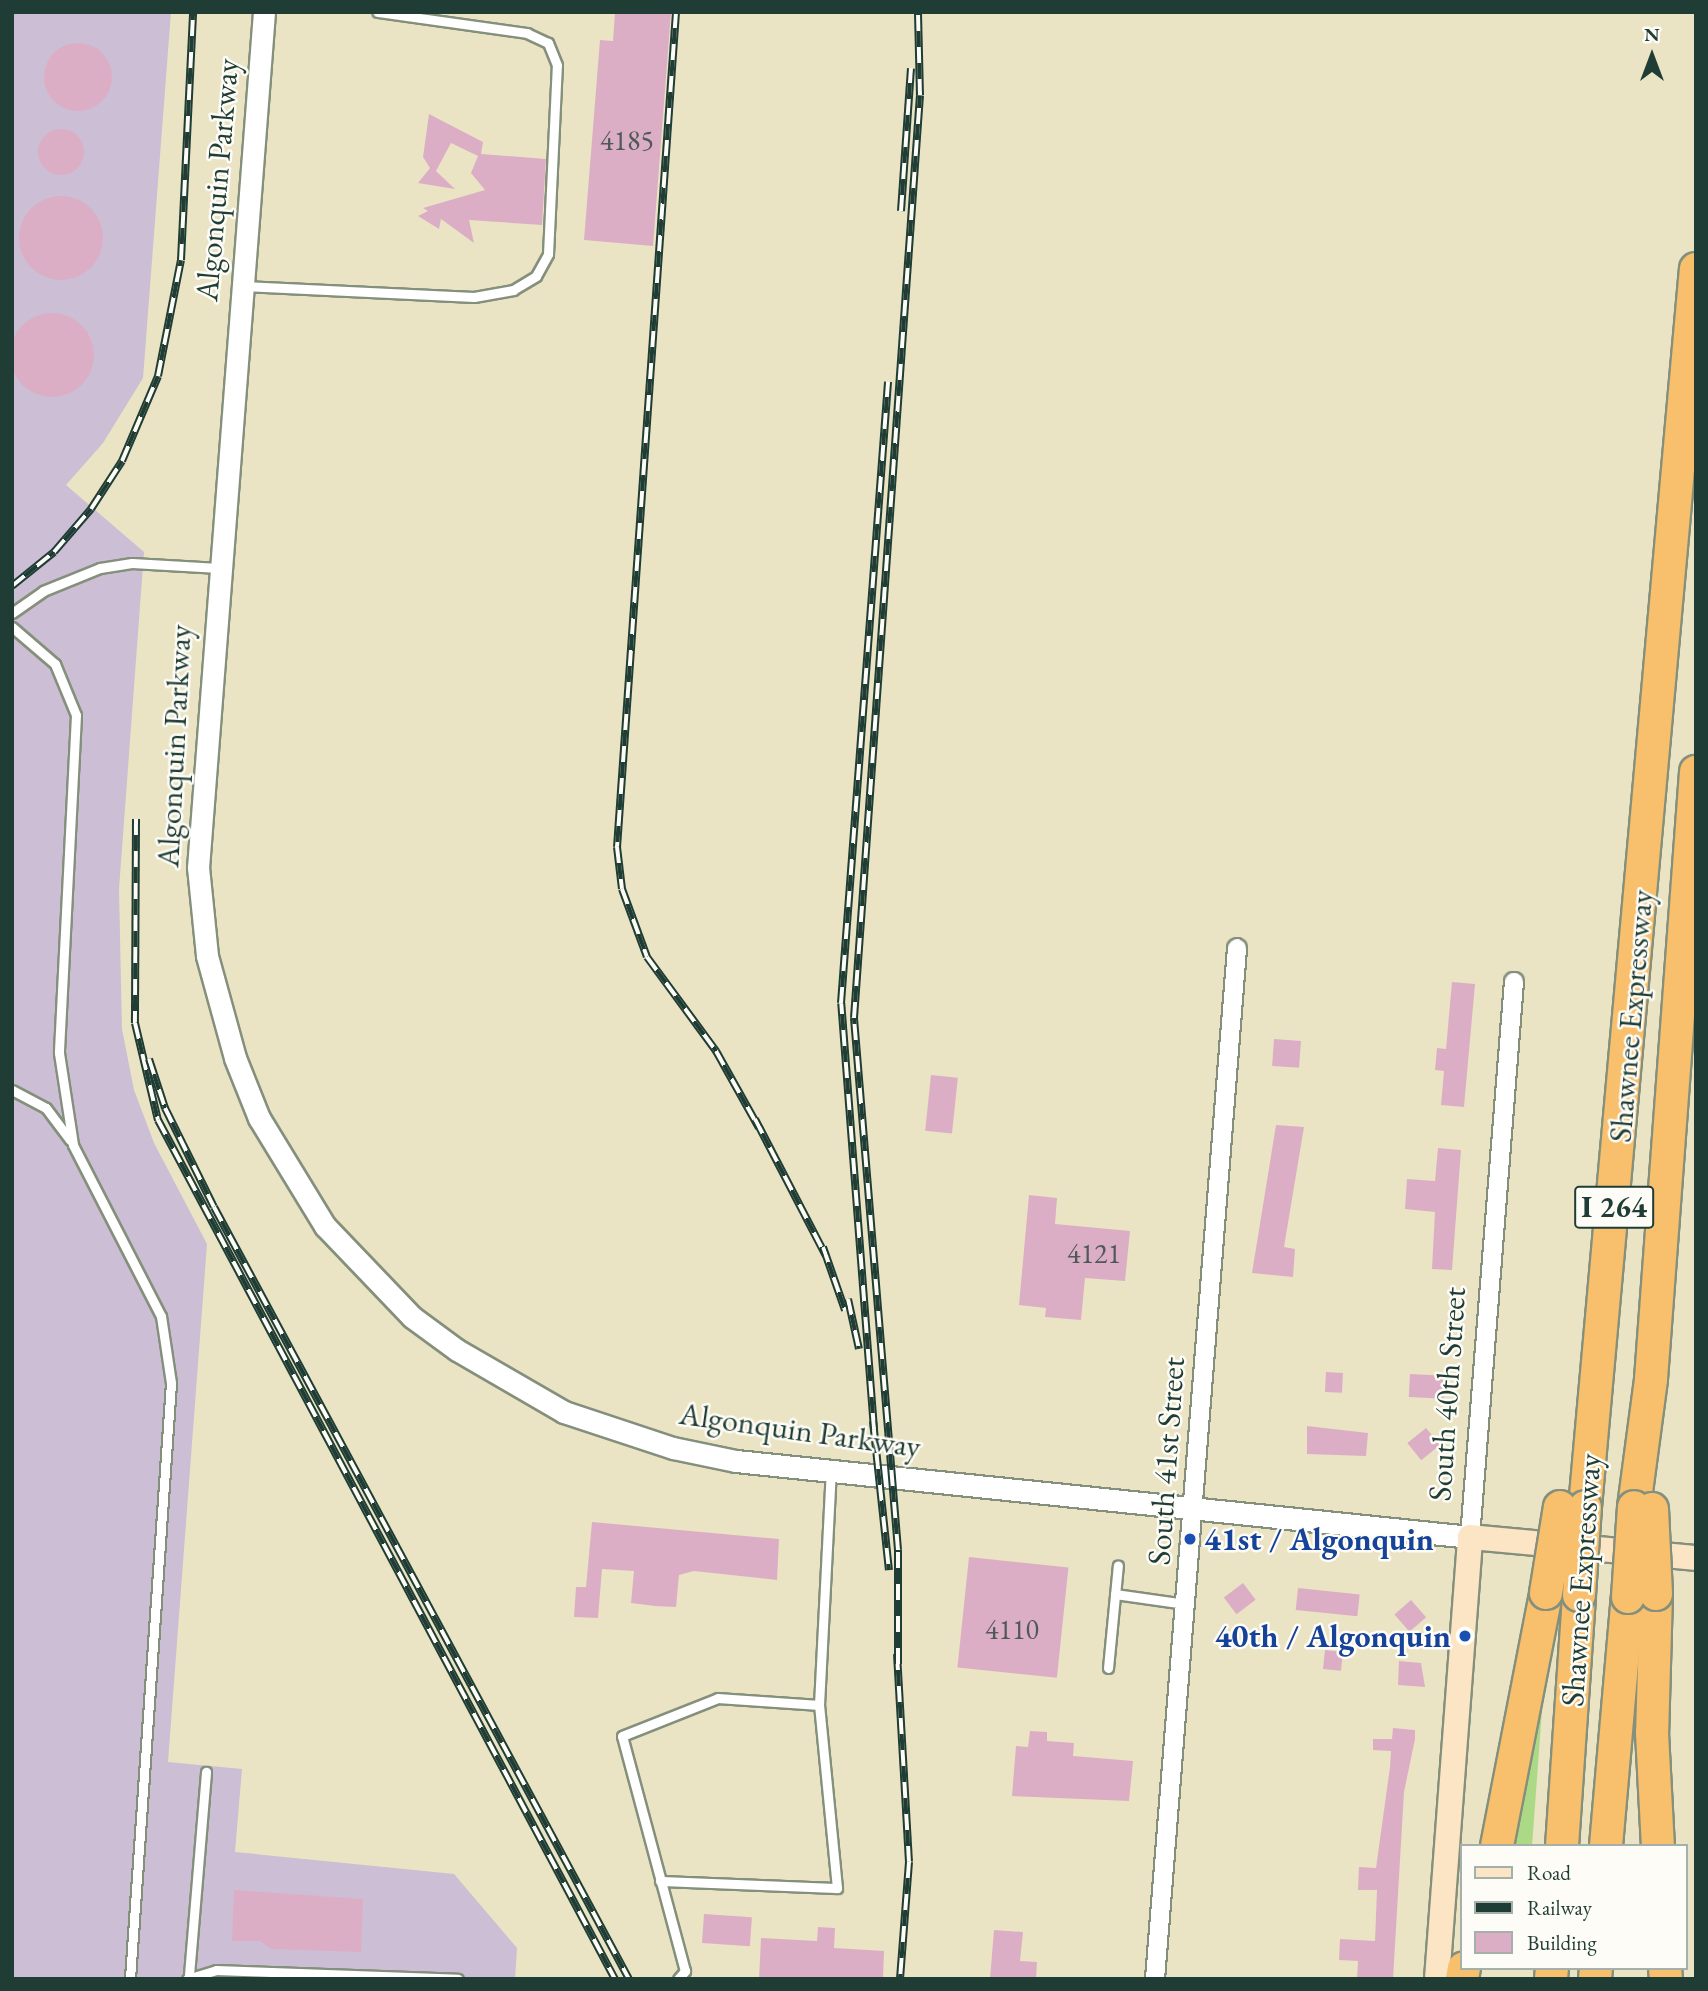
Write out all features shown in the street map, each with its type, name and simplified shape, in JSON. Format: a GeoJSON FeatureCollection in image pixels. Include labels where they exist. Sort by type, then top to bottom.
{"type":"FeatureCollection","features":[{"type":"Feature","properties":{"kind":"highway","name":"Shawnee Expressway"},"geometry":{"type":"LineString","coordinates":[[1562,1844],[1579,1595],[1573,1507],[1595,1375],[1629,1039],[1696,270]]}},
{"type":"Feature","properties":{"kind":"highway","name":"Shawnee Expressway"},"geometry":{"type":"LineString","coordinates":[[1606,1844],[1642,1595],[1643,1508],[1651,1379],[1696,772]]}},
{"type":"Feature","properties":{"kind":"highway"},"geometry":{"type":"LineString","coordinates":[[1497,1844],[1546,1593],[1573,1507]]}},
{"type":"Feature","properties":{"kind":"highway"},"geometry":{"type":"LineString","coordinates":[[1642,1595],[1658,1844]]}},
{"type":"Feature","properties":{"kind":"main road","name":"Algonquin Parkway"},"geometry":{"type":"LineString","coordinates":[[1469,1537],[1696,1558]]}},
{"type":"Feature","properties":{"kind":"main road","name":"South 40th Street"},"geometry":{"type":"LineString","coordinates":[[1437,1979],[1469,1537]]}},
{"type":"Feature","properties":{"kind":"street","name":"Algonquin Parkway"},"geometry":{"type":"LineString","coordinates":[[264,12],[197,834],[207,956],[259,1118],[326,1226],[412,1317],[508,1383],[564,1412],[673,1448],[831,1470],[1192,1511],[1469,1537]]}},
{"type":"Feature","properties":{"kind":"street","name":"South 41st Street"},"geometry":{"type":"LineString","coordinates":[[1155,1979],[1237,948]]}},
{"type":"Feature","properties":{"kind":"street","name":"South 40th Street"},"geometry":{"type":"LineString","coordinates":[[1469,1537],[1514,982]]}},
{"type":"Feature","properties":{"kind":"lane"},"geometry":{"type":"LineString","coordinates":[[242,286],[474,297],[513,290],[536,276],[548,254],[557,91],[557,65],[548,43],[527,33],[377,12]]}},
{"type":"Feature","properties":{"kind":"lane"},"geometry":{"type":"LineString","coordinates":[[12,613],[43,591],[100,568],[132,563],[219,568]]}},
{"type":"Feature","properties":{"kind":"lane"},"geometry":{"type":"LineString","coordinates":[[12,627],[55,664],[76,715],[59,1053],[73,1144]]}},
{"type":"Feature","properties":{"kind":"lane"},"geometry":{"type":"LineString","coordinates":[[12,1090],[46,1108],[73,1144],[161,1315],[171,1383],[130,1979]]}},
{"type":"Feature","properties":{"kind":"lane"},"geometry":{"type":"LineString","coordinates":[[660,1881],[837,1888],[819,1705],[831,1470]]}},
{"type":"Feature","properties":{"kind":"lane"},"geometry":{"type":"LineString","coordinates":[[1108,1668],[1118,1565]]}},
{"type":"Feature","properties":{"kind":"lane"},"geometry":{"type":"LineString","coordinates":[[1115,1594],[1185,1604]]}},
{"type":"Feature","properties":{"kind":"lane"},"geometry":{"type":"LineString","coordinates":[[678,1979],[685,1971],[622,1736],[718,1698],[819,1705]]}},
{"type":"Feature","properties":{"kind":"lane"},"geometry":{"type":"LineString","coordinates":[[206,1772],[188,1977],[216,1970],[458,1979]]}},
{"type":"Feature","properties":{"kind":"shaded area"},"geometry":{"type":"Polygon","coordinates":[[[12,12],[171,12],[143,378],[103,443],[66,485],[144,552],[119,889],[122,1029],[134,1090],[154,1143],[207,1244],[168,1762],[242,1769],[235,1852],[454,1874],[517,1948],[515,1979],[12,1979],[12,12]]]}},
{"type":"Feature","properties":{"kind":"green space"},"geometry":{"type":"Polygon","coordinates":[[[1547,1643],[1532,1844],[1506,1844],[1547,1643]]]}},
{"type":"Feature","properties":{"kind":"building"},"geometry":{"type":"Polygon","coordinates":[[[615,12],[671,12],[653,246],[584,240],[600,40],[613,41],[615,12]]]}},
{"type":"Feature","properties":{"kind":"building"},"geometry":{"type":"Polygon","coordinates":[[[78,43],[91,46],[102,53],[109,64],[112,77],[109,90],[102,101],[91,108],[78,111],[65,108],[54,101],[47,90],[44,77],[47,64],[54,53],[65,46],[78,43]]]}},
{"type":"Feature","properties":{"kind":"building"},"geometry":{"type":"Polygon","coordinates":[[[429,114],[483,142],[481,154],[546,159],[542,225],[469,220],[474,243],[441,219],[439,229],[418,216],[428,211],[423,208],[485,190],[471,173],[478,156],[451,143],[436,171],[455,189],[418,183],[430,168],[423,157],[429,114]]]}},
{"type":"Feature","properties":{"kind":"building"},"geometry":{"type":"Polygon","coordinates":[[[61,129],[78,135],[84,152],[78,169],[61,175],[44,169],[38,152],[44,135],[61,129]]]}},
{"type":"Feature","properties":{"kind":"building"},"geometry":{"type":"Polygon","coordinates":[[[61,196],[77,199],[91,208],[100,222],[103,238],[100,254],[91,268],[77,277],[61,280],[45,277],[31,268],[22,254],[19,238],[22,222],[31,208],[45,199],[61,196]]]}},
{"type":"Feature","properties":{"kind":"building"},"geometry":{"type":"Polygon","coordinates":[[[52,313],[75,320],[87,332],[94,355],[87,378],[75,390],[52,397],[29,390],[17,378],[10,355],[17,332],[29,320],[52,313]]]}},
{"type":"Feature","properties":{"kind":"building"},"geometry":{"type":"Polygon","coordinates":[[[1452,982],[1475,984],[1464,1107],[1441,1105],[1444,1071],[1435,1070],[1437,1048],[1446,1049],[1452,982]]]}},
{"type":"Feature","properties":{"kind":"building"},"geometry":{"type":"Polygon","coordinates":[[[1274,1039],[1301,1041],[1299,1068],[1272,1066],[1274,1039]]]}},
{"type":"Feature","properties":{"kind":"building"},"geometry":{"type":"Polygon","coordinates":[[[931,1075],[958,1078],[952,1134],[925,1131],[931,1075]]]}},
{"type":"Feature","properties":{"kind":"building"},"geometry":{"type":"Polygon","coordinates":[[[1276,1125],[1304,1127],[1284,1247],[1295,1249],[1293,1277],[1252,1273],[1276,1125]]]}},
{"type":"Feature","properties":{"kind":"building"},"geometry":{"type":"Polygon","coordinates":[[[1438,1148],[1461,1150],[1452,1270],[1432,1269],[1435,1212],[1405,1209],[1407,1179],[1435,1181],[1438,1148]]]}},
{"type":"Feature","properties":{"kind":"building"},"geometry":{"type":"Polygon","coordinates":[[[1029,1195],[1057,1198],[1055,1224],[1130,1231],[1125,1281],[1085,1278],[1081,1320],[1045,1317],[1046,1308],[1019,1305],[1029,1195]]]}},
{"type":"Feature","properties":{"kind":"building"},"geometry":{"type":"Polygon","coordinates":[[[1326,1372],[1343,1373],[1342,1393],[1325,1392],[1326,1372]]]}},
{"type":"Feature","properties":{"kind":"building"},"geometry":{"type":"Polygon","coordinates":[[[1410,1374],[1445,1376],[1444,1399],[1409,1397],[1410,1374]]]}},
{"type":"Feature","properties":{"kind":"building"},"geometry":{"type":"Polygon","coordinates":[[[1307,1426],[1368,1433],[1366,1456],[1307,1454],[1307,1426]]]}},
{"type":"Feature","properties":{"kind":"building"},"geometry":{"type":"Polygon","coordinates":[[[1426,1428],[1440,1445],[1421,1460],[1407,1443],[1426,1428]]]}},
{"type":"Feature","properties":{"kind":"building"},"geometry":{"type":"Polygon","coordinates":[[[592,1522],[779,1539],[777,1580],[694,1571],[679,1575],[676,1607],[655,1606],[631,1603],[634,1571],[602,1569],[598,1618],[574,1617],[576,1587],[586,1587],[592,1522]]]}},
{"type":"Feature","properties":{"kind":"building"},"geometry":{"type":"Polygon","coordinates":[[[969,1557],[1068,1567],[1057,1678],[957,1667],[969,1557]]]}},
{"type":"Feature","properties":{"kind":"building"},"geometry":{"type":"Polygon","coordinates":[[[1243,1583],[1256,1600],[1236,1614],[1224,1597],[1243,1583]]]}},
{"type":"Feature","properties":{"kind":"building"},"geometry":{"type":"Polygon","coordinates":[[[1298,1588],[1360,1594],[1357,1616],[1296,1610],[1298,1588]]]}},
{"type":"Feature","properties":{"kind":"building"},"geometry":{"type":"Polygon","coordinates":[[[1411,1600],[1426,1617],[1409,1632],[1394,1614],[1411,1600]]]}},
{"type":"Feature","properties":{"kind":"building"},"geometry":{"type":"Polygon","coordinates":[[[1325,1650],[1343,1652],[1341,1671],[1323,1669],[1325,1650]]]}},
{"type":"Feature","properties":{"kind":"building"},"geometry":{"type":"Polygon","coordinates":[[[1399,1661],[1421,1663],[1425,1687],[1398,1685],[1399,1661]]]}},
{"type":"Feature","properties":{"kind":"building"},"geometry":{"type":"Polygon","coordinates":[[[1393,1728],[1415,1730],[1415,1739],[1404,1792],[1393,1979],[1357,1979],[1358,1961],[1339,1960],[1340,1939],[1375,1941],[1377,1890],[1358,1890],[1359,1867],[1376,1868],[1390,1767],[1391,1751],[1373,1750],[1373,1739],[1392,1739],[1393,1728]]]}},
{"type":"Feature","properties":{"kind":"building"},"geometry":{"type":"Polygon","coordinates":[[[1030,1731],[1047,1732],[1047,1741],[1074,1743],[1073,1756],[1133,1761],[1129,1801],[1012,1796],[1016,1746],[1028,1747],[1030,1731]]]}},
{"type":"Feature","properties":{"kind":"building"},"geometry":{"type":"Polygon","coordinates":[[[234,1890],[363,1899],[361,1952],[271,1949],[260,1941],[232,1941],[234,1890]]]}},
{"type":"Feature","properties":{"kind":"building"},"geometry":{"type":"Polygon","coordinates":[[[704,1914],[752,1917],[750,1946],[702,1943],[704,1914]]]}},
{"type":"Feature","properties":{"kind":"building"},"geometry":{"type":"Polygon","coordinates":[[[818,1927],[835,1928],[834,1948],[884,1951],[883,1979],[759,1979],[761,1938],[817,1941],[818,1927]]]}},
{"type":"Feature","properties":{"kind":"building"},"geometry":{"type":"Polygon","coordinates":[[[994,1930],[1023,1932],[1020,1961],[1037,1962],[1036,1979],[990,1979],[994,1930]]]}},
{"type":"Feature","properties":{"kind":"railway"},"geometry":{"type":"LineString","coordinates":[[12,586],[54,552],[91,509],[122,461],[158,376],[181,260],[193,12]]}},
{"type":"Feature","properties":{"kind":"railway"},"geometry":{"type":"LineString","coordinates":[[676,12],[617,847],[622,889],[647,957],[716,1051],[759,1128]]}},
{"type":"Feature","properties":{"kind":"railway"},"geometry":{"type":"LineString","coordinates":[[898,1664],[898,1550],[854,1018],[920,95],[918,12]]}},
{"type":"Feature","properties":{"kind":"railway"},"geometry":{"type":"LineString","coordinates":[[901,211],[911,68]]}},
{"type":"Feature","properties":{"kind":"railway"},"geometry":{"type":"LineString","coordinates":[[874,1429],[841,1003],[888,382]]}},
{"type":"Feature","properties":{"kind":"railway"},"geometry":{"type":"LineString","coordinates":[[136,819],[135,1023],[158,1120],[615,1979]]}},
{"type":"Feature","properties":{"kind":"railway"},"geometry":{"type":"LineString","coordinates":[[149,1059],[165,1108],[214,1207],[629,1979]]}},
{"type":"Feature","properties":{"kind":"railway"},"geometry":{"type":"LineString","coordinates":[[755,1119],[826,1256]]}},
{"type":"Feature","properties":{"kind":"railway"},"geometry":{"type":"LineString","coordinates":[[823,1247],[845,1310]]}},
{"type":"Feature","properties":{"kind":"railway"},"geometry":{"type":"LineString","coordinates":[[848,1299],[859,1349]]}},
{"type":"Feature","properties":{"kind":"railway"},"geometry":{"type":"LineString","coordinates":[[873,1421],[889,1570]]}},
{"type":"Feature","properties":{"kind":"railway"},"geometry":{"type":"LineString","coordinates":[[897,1654],[909,1862],[900,1979]]}},
{"type":"Feature","properties":{"kind":"place","name":"41st / Algonquin"},"geometry":{"type":"Point","coordinates":[1190,1539]}},
{"type":"Feature","properties":{"kind":"place","name":"40th / Algonquin"},"geometry":{"type":"Point","coordinates":[1465,1636]}}]}
